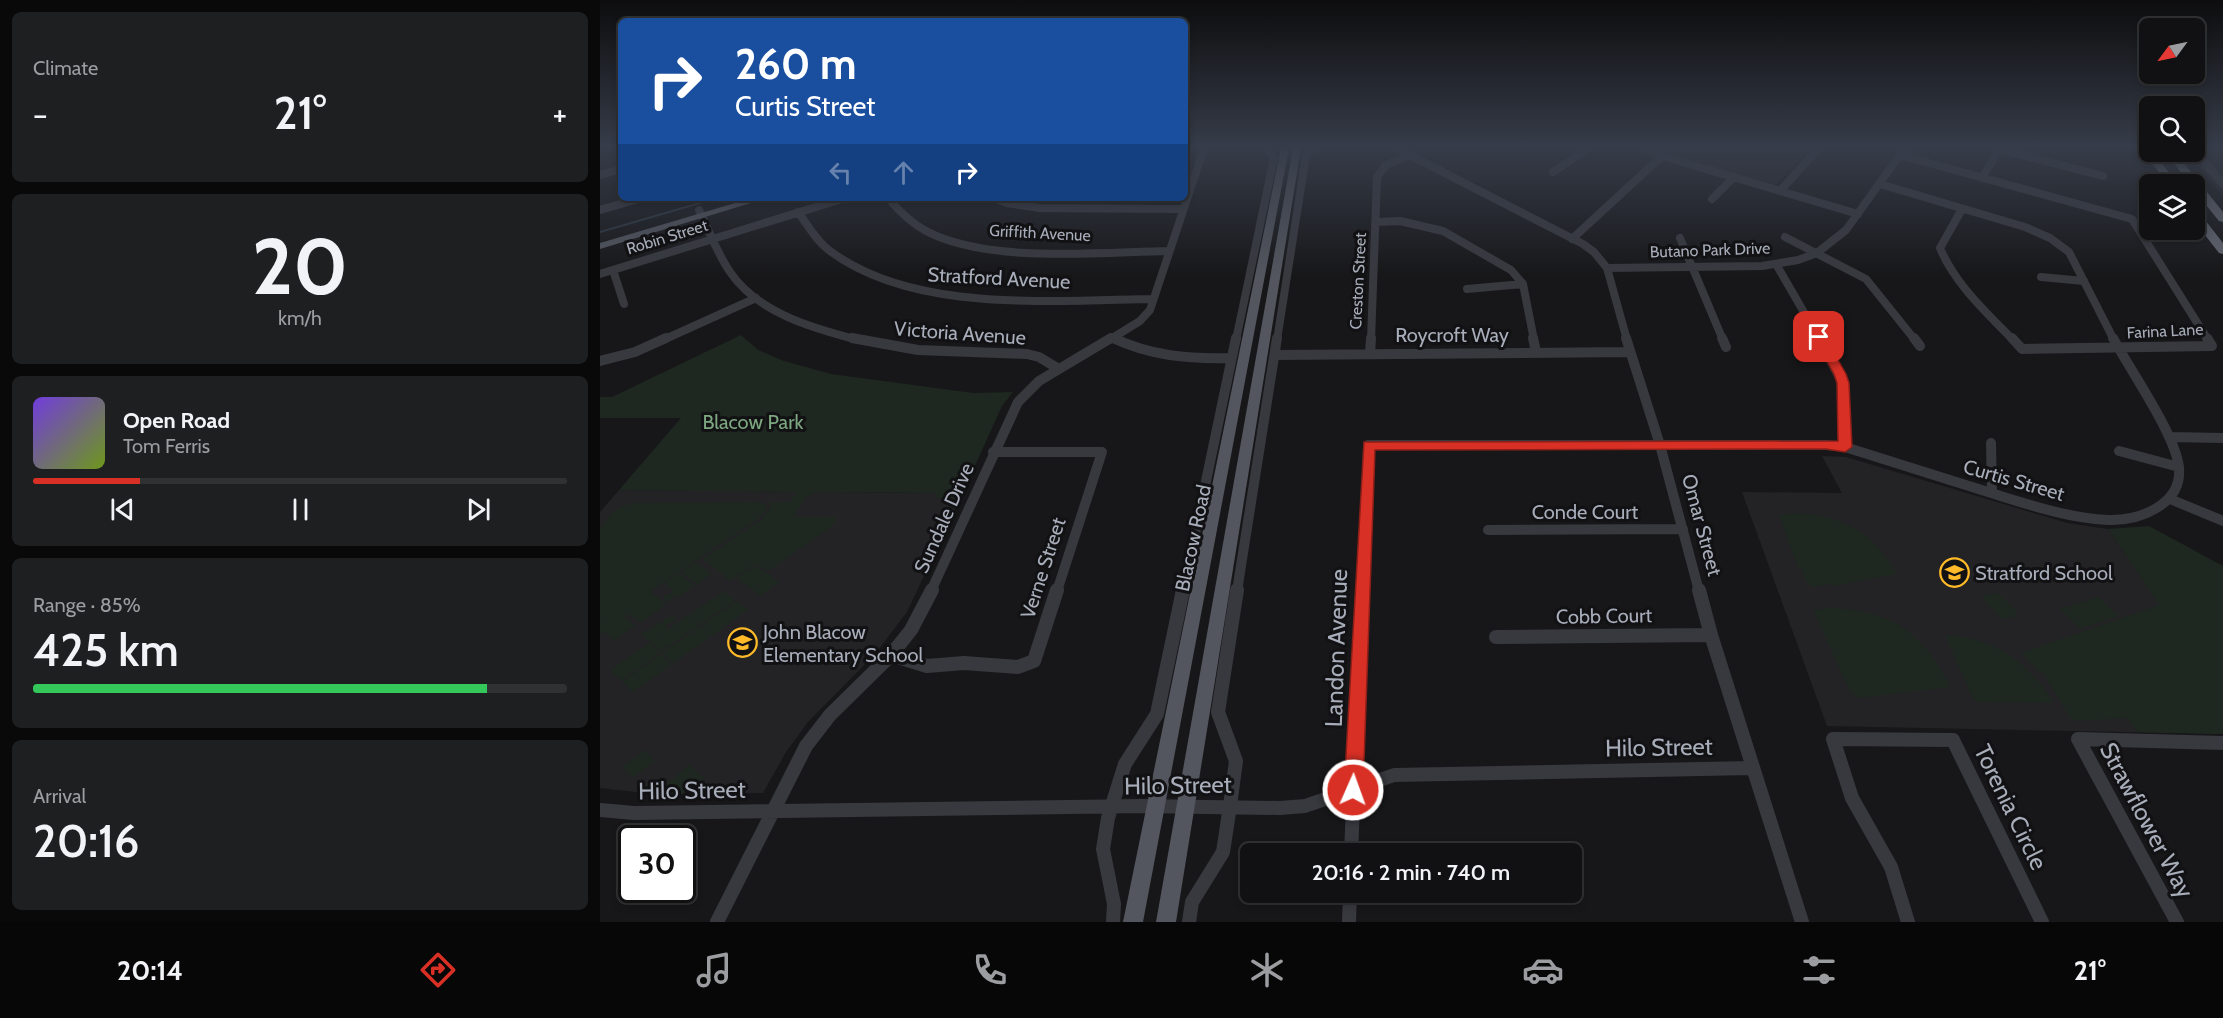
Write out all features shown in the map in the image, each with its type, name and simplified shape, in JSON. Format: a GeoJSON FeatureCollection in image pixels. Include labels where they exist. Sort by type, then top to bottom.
{"type":"FeatureCollection","features":[{"type":"Feature","properties":{"kind":"highway"},"geometry":{"type":"LineString","coordinates":[[2201,191],[2223,219]]}},
{"type":"Feature","properties":{"kind":"highway"},"geometry":{"type":"LineString","coordinates":[[2205,217],[2223,240]]}},
{"type":"Feature","properties":{"kind":"highway"},"geometry":{"type":"LineString","coordinates":[[2205,227],[2223,251]]}},
{"type":"Feature","properties":{"kind":"main road","name":"Blacow Road"},"geometry":{"type":"LineString","coordinates":[[1133,922],[1276,191]]}},
{"type":"Feature","properties":{"kind":"main road","name":"Blacow Road"},"geometry":{"type":"LineString","coordinates":[[1166,922],[1290,191]]}},
{"type":"Feature","properties":{"kind":"main road"},"geometry":{"type":"LineString","coordinates":[[600,246],[733,201]]}},
{"type":"Feature","properties":{"kind":"main road"},"geometry":{"type":"LineString","coordinates":[[600,240],[750,201]]}},
{"type":"Feature","properties":{"kind":"street","name":"Blacow Road"},"geometry":{"type":"LineString","coordinates":[[1113,922],[1114,899],[1104,863],[1103,846],[1111,808],[1125,764],[1143,740],[1157,714],[1267,191]]}},
{"type":"Feature","properties":{"kind":"street"},"geometry":{"type":"LineString","coordinates":[[1189,922],[1192,902],[1222,852],[1230,806],[1236,761],[1218,712],[1300,191]]}},
{"type":"Feature","properties":{"kind":"street","name":"Creston Street"},"geometry":{"type":"LineString","coordinates":[[1370,354],[1377,191]]}},
{"type":"Feature","properties":{"kind":"street","name":"Omar Street"},"geometry":{"type":"LineString","coordinates":[[1480,191],[1572,238],[1594,252],[1607,268],[1630,352],[1660,445],[1711,635],[1802,922]]}},
{"type":"Feature","properties":{"kind":"street"},"geometry":{"type":"LineString","coordinates":[[1572,238],[1624,191]]}},
{"type":"Feature","properties":{"kind":"street"},"geometry":{"type":"LineString","coordinates":[[1712,199],[1720,191]]}},
{"type":"Feature","properties":{"kind":"street"},"geometry":{"type":"LineString","coordinates":[[1780,191],[1858,214]]}},
{"type":"Feature","properties":{"kind":"street","name":"Butano Park Drive"},"geometry":{"type":"LineString","coordinates":[[1607,268],[1776,264],[1817,253],[1846,230],[1875,191]]}},
{"type":"Feature","properties":{"kind":"street"},"geometry":{"type":"LineString","coordinates":[[1904,191],[2025,227],[2050,238],[2069,252],[2119,349],[2169,437],[2179,466],[2178,480],[2170,500],[2223,520]]}},
{"type":"Feature","properties":{"kind":"street","name":"Farina Lane"},"geometry":{"type":"LineString","coordinates":[[1962,208],[1940,248],[1943,258],[1954,274],[2022,350],[2212,346],[2132,219],[2030,191]]}},
{"type":"Feature","properties":{"kind":"street"},"geometry":{"type":"LineString","coordinates":[[600,210],[632,201]]}},
{"type":"Feature","properties":{"kind":"street","name":"Robin Street"},"geometry":{"type":"LineString","coordinates":[[600,274],[835,201]]}},
{"type":"Feature","properties":{"kind":"street","name":"Griffith Avenue"},"geometry":{"type":"LineString","coordinates":[[890,201],[898,211],[918,227],[943,238],[974,245],[1017,251],[1169,251]]}},
{"type":"Feature","properties":{"kind":"street"},"geometry":{"type":"LineString","coordinates":[[1001,201],[1040,208],[1183,209]]}},
{"type":"Feature","properties":{"kind":"street","name":"Sundale Drive"},"geometry":{"type":"LineString","coordinates":[[717,922],[797,761],[819,729],[891,655],[911,630],[923,609],[1018,402],[1039,381],[1140,321],[1150,310],[1185,201]]}},
{"type":"Feature","properties":{"kind":"street","name":"Stratford Avenue"},"geometry":{"type":"LineString","coordinates":[[798,212],[827,249],[847,264],[898,285],[925,291],[996,298],[1154,299]]}},
{"type":"Feature","properties":{"kind":"street","name":"Victoria Avenue"},"geometry":{"type":"LineString","coordinates":[[700,213],[724,264],[738,283],[756,298],[789,318],[835,335],[874,345],[937,353],[1027,354],[1039,357],[1059,369]]}},
{"type":"Feature","properties":{"kind":"street"},"geometry":{"type":"LineString","coordinates":[[1376,222],[1400,221],[1443,231],[1511,270],[1523,284],[1536,352]]}},
{"type":"Feature","properties":{"kind":"street"},"geometry":{"type":"LineString","coordinates":[[1785,237],[1871,284],[1920,346]]}},
{"type":"Feature","properties":{"kind":"street"},"geometry":{"type":"LineString","coordinates":[[1680,238],[1726,347]]}},
{"type":"Feature","properties":{"kind":"street"},"geometry":{"type":"LineString","coordinates":[[1776,264],[1840,374],[1843,383],[1845,447]]}},
{"type":"Feature","properties":{"kind":"street"},"geometry":{"type":"LineString","coordinates":[[613,270],[624,304]]}},
{"type":"Feature","properties":{"kind":"street"},"geometry":{"type":"LineString","coordinates":[[2041,277],[2084,281]]}},
{"type":"Feature","properties":{"kind":"street"},"geometry":{"type":"LineString","coordinates":[[1467,289],[1523,284]]}},
{"type":"Feature","properties":{"kind":"street"},"geometry":{"type":"LineString","coordinates":[[600,362],[635,352],[756,298]]}},
{"type":"Feature","properties":{"kind":"street"},"geometry":{"type":"LineString","coordinates":[[1113,338],[1141,351],[1182,359],[1230,358]]}},
{"type":"Feature","properties":{"kind":"street","name":"Roycroft Way"},"geometry":{"type":"LineString","coordinates":[[1275,355],[1630,352]]}},
{"type":"Feature","properties":{"kind":"street"},"geometry":{"type":"LineString","coordinates":[[2169,437],[2223,438]]}},
{"type":"Feature","properties":{"kind":"street"},"geometry":{"type":"LineString","coordinates":[[1991,443],[1992,493]]}},
{"type":"Feature","properties":{"kind":"street","name":"Curtis Street"},"geometry":{"type":"LineString","coordinates":[[1368,445],[1826,445],[1845,447],[1992,493],[2079,517],[2110,520],[2145,515],[2170,500]]}},
{"type":"Feature","properties":{"kind":"street","name":"Landon Avenue"},"geometry":{"type":"LineString","coordinates":[[1351,843],[1368,445]]}},
{"type":"Feature","properties":{"kind":"street"},"geometry":{"type":"LineString","coordinates":[[2119,451],[2179,466]]}},
{"type":"Feature","properties":{"kind":"street","name":"Verne Street"},"geometry":{"type":"LineString","coordinates":[[891,655],[927,666],[964,663],[1018,667],[1034,661],[1102,452],[993,453]]}},
{"type":"Feature","properties":{"kind":"street","name":"Conde Court"},"geometry":{"type":"LineString","coordinates":[[1488,530],[1683,529]]}},
{"type":"Feature","properties":{"kind":"street","name":"Cobb Court"},"geometry":{"type":"LineString","coordinates":[[1496,637],[1711,635]]}},
{"type":"Feature","properties":{"kind":"street","name":"Torenia Circle"},"geometry":{"type":"LineString","coordinates":[[1908,922],[1891,867],[1852,798],[1833,739],[1953,740],[2042,922]]}},
{"type":"Feature","properties":{"kind":"street","name":"Strawflower Way"},"geometry":{"type":"LineString","coordinates":[[2177,922],[2079,739],[2223,742]]}},
{"type":"Feature","properties":{"kind":"street","name":"Hilo Street"},"geometry":{"type":"LineString","coordinates":[[600,810],[634,813],[1155,806],[1280,808],[1305,806],[1394,775],[1752,768]]}},
{"type":"Feature","properties":{"kind":"street"},"geometry":{"type":"LineString","coordinates":[[1349,922],[1350,903]]}},
{"type":"Feature","properties":{"kind":"shaded area","name":"Stratford School"},"geometry":{"type":"Polygon","coordinates":[[[1822,456],[1846,457],[2067,523],[2108,529],[2159,604],[2223,734],[1827,726],[1742,492],[1842,493],[1822,456]]]}},
{"type":"Feature","properties":{"kind":"shaded area","name":"John Blacow Elementary School"},"geometry":{"type":"Polygon","coordinates":[[[619,490],[936,493],[935,498],[960,499],[907,612],[875,654],[808,722],[786,752],[763,793],[653,794],[600,788],[600,512],[619,490]]]}},
{"type":"Feature","properties":{"kind":"green space","name":"Blacow Park"},"geometry":{"type":"Polygon","coordinates":[[[741,335],[758,350],[784,361],[831,374],[973,393],[1013,392],[1002,406],[960,499],[935,498],[936,493],[816,492],[806,497],[794,517],[838,517],[832,527],[768,571],[756,563],[730,581],[703,559],[762,519],[771,507],[769,502],[790,502],[796,492],[619,490],[681,418],[600,418],[600,397],[612,397],[741,335]]]}},
{"type":"Feature","properties":{"kind":"green space"},"geometry":{"type":"Polygon","coordinates":[[[761,502],[767,509],[758,519],[650,591],[666,605],[640,623],[630,614],[625,617],[635,626],[614,640],[604,631],[600,634],[600,625],[617,613],[600,624],[600,528],[614,511],[631,503],[761,502]]]}},
{"type":"Feature","properties":{"kind":"green space"},"geometry":{"type":"Polygon","coordinates":[[[1797,513],[1829,518],[1856,529],[1878,548],[1897,574],[1833,586],[1830,584],[1813,587],[1807,583],[1801,568],[1798,568],[1779,515],[1797,513]]]}},
{"type":"Feature","properties":{"kind":"green space"},"geometry":{"type":"Polygon","coordinates":[[[2149,526],[2223,566],[2223,734],[2138,732],[2127,718],[2076,721],[2070,718],[2043,672],[2040,673],[2021,653],[2159,605],[2108,529],[2149,526]]]}},
{"type":"Feature","properties":{"kind":"green space"},"geometry":{"type":"Polygon","coordinates":[[[696,562],[711,574],[697,584],[681,572],[696,562]]]}},
{"type":"Feature","properties":{"kind":"green space"},"geometry":{"type":"Polygon","coordinates":[[[755,565],[779,582],[761,596],[737,578],[755,565]]]}},
{"type":"Feature","properties":{"kind":"green space"},"geometry":{"type":"Polygon","coordinates":[[[679,573],[695,586],[679,596],[676,594],[670,601],[664,601],[664,596],[674,592],[664,583],[679,573]]]}},
{"type":"Feature","properties":{"kind":"green space"},"geometry":{"type":"Polygon","coordinates":[[[724,591],[735,600],[699,625],[688,616],[724,591]]]}},
{"type":"Feature","properties":{"kind":"green space"},"geometry":{"type":"Polygon","coordinates":[[[1994,593],[2001,595],[2016,611],[2016,616],[2006,619],[2000,617],[1984,600],[1984,596],[1994,593]]]}},
{"type":"Feature","properties":{"kind":"green space"},"geometry":{"type":"Polygon","coordinates":[[[2099,597],[2119,616],[2080,629],[2060,609],[2099,597]]]}},
{"type":"Feature","properties":{"kind":"green space"},"geometry":{"type":"Polygon","coordinates":[[[736,601],[748,610],[712,636],[700,626],[736,601]]]}},
{"type":"Feature","properties":{"kind":"green space"},"geometry":{"type":"Polygon","coordinates":[[[1830,608],[1870,613],[1903,628],[1929,652],[1950,687],[1859,698],[1850,692],[1813,610],[1830,608]]]}},
{"type":"Feature","properties":{"kind":"green space"},"geometry":{"type":"Polygon","coordinates":[[[674,615],[675,621],[665,625],[668,629],[649,642],[641,634],[660,622],[663,623],[666,618],[674,615]]]}},
{"type":"Feature","properties":{"kind":"green space"},"geometry":{"type":"Polygon","coordinates":[[[687,616],[699,626],[661,652],[650,642],[687,616]]]}},
{"type":"Feature","properties":{"kind":"green space"},"geometry":{"type":"Polygon","coordinates":[[[700,627],[711,636],[674,663],[662,653],[700,627]]]}},
{"type":"Feature","properties":{"kind":"green space"},"geometry":{"type":"Polygon","coordinates":[[[1945,635],[1979,641],[2008,654],[2033,675],[2054,703],[1978,702],[1972,697],[1945,635]]]}},
{"type":"Feature","properties":{"kind":"green space"},"geometry":{"type":"Polygon","coordinates":[[[649,643],[660,653],[621,681],[610,670],[649,643]]]}},
{"type":"Feature","properties":{"kind":"green space"},"geometry":{"type":"Polygon","coordinates":[[[661,654],[672,664],[633,692],[622,682],[661,654]]]}},
{"type":"Feature","properties":{"kind":"green space"},"geometry":{"type":"Polygon","coordinates":[[[645,750],[655,761],[633,778],[622,767],[645,750]]]}},
{"type":"Feature","properties":{"kind":"green space"},"geometry":{"type":"Polygon","coordinates":[[[690,765],[704,779],[685,794],[653,794],[690,765]]]}},
{"type":"Feature","properties":{"kind":"waterway"},"geometry":{"type":"LineString","coordinates":[[600,232],[707,201]]}},
{"type":"Feature","properties":{"kind":"place","name":"Stratford School"},"geometry":{"type":"Point","coordinates":[1954,573]}},
{"type":"Feature","properties":{"kind":"place","name":"John Blacow Elementary School"},"geometry":{"type":"Point","coordinates":[742,643]}},
{"type":"Feature","properties":{"kind":"route"},"geometry":{"type":"LineString","coordinates":[[1353,790],[1368,445],[1826,445],[1845,447],[1843,383],[1819,337]]}}]}
